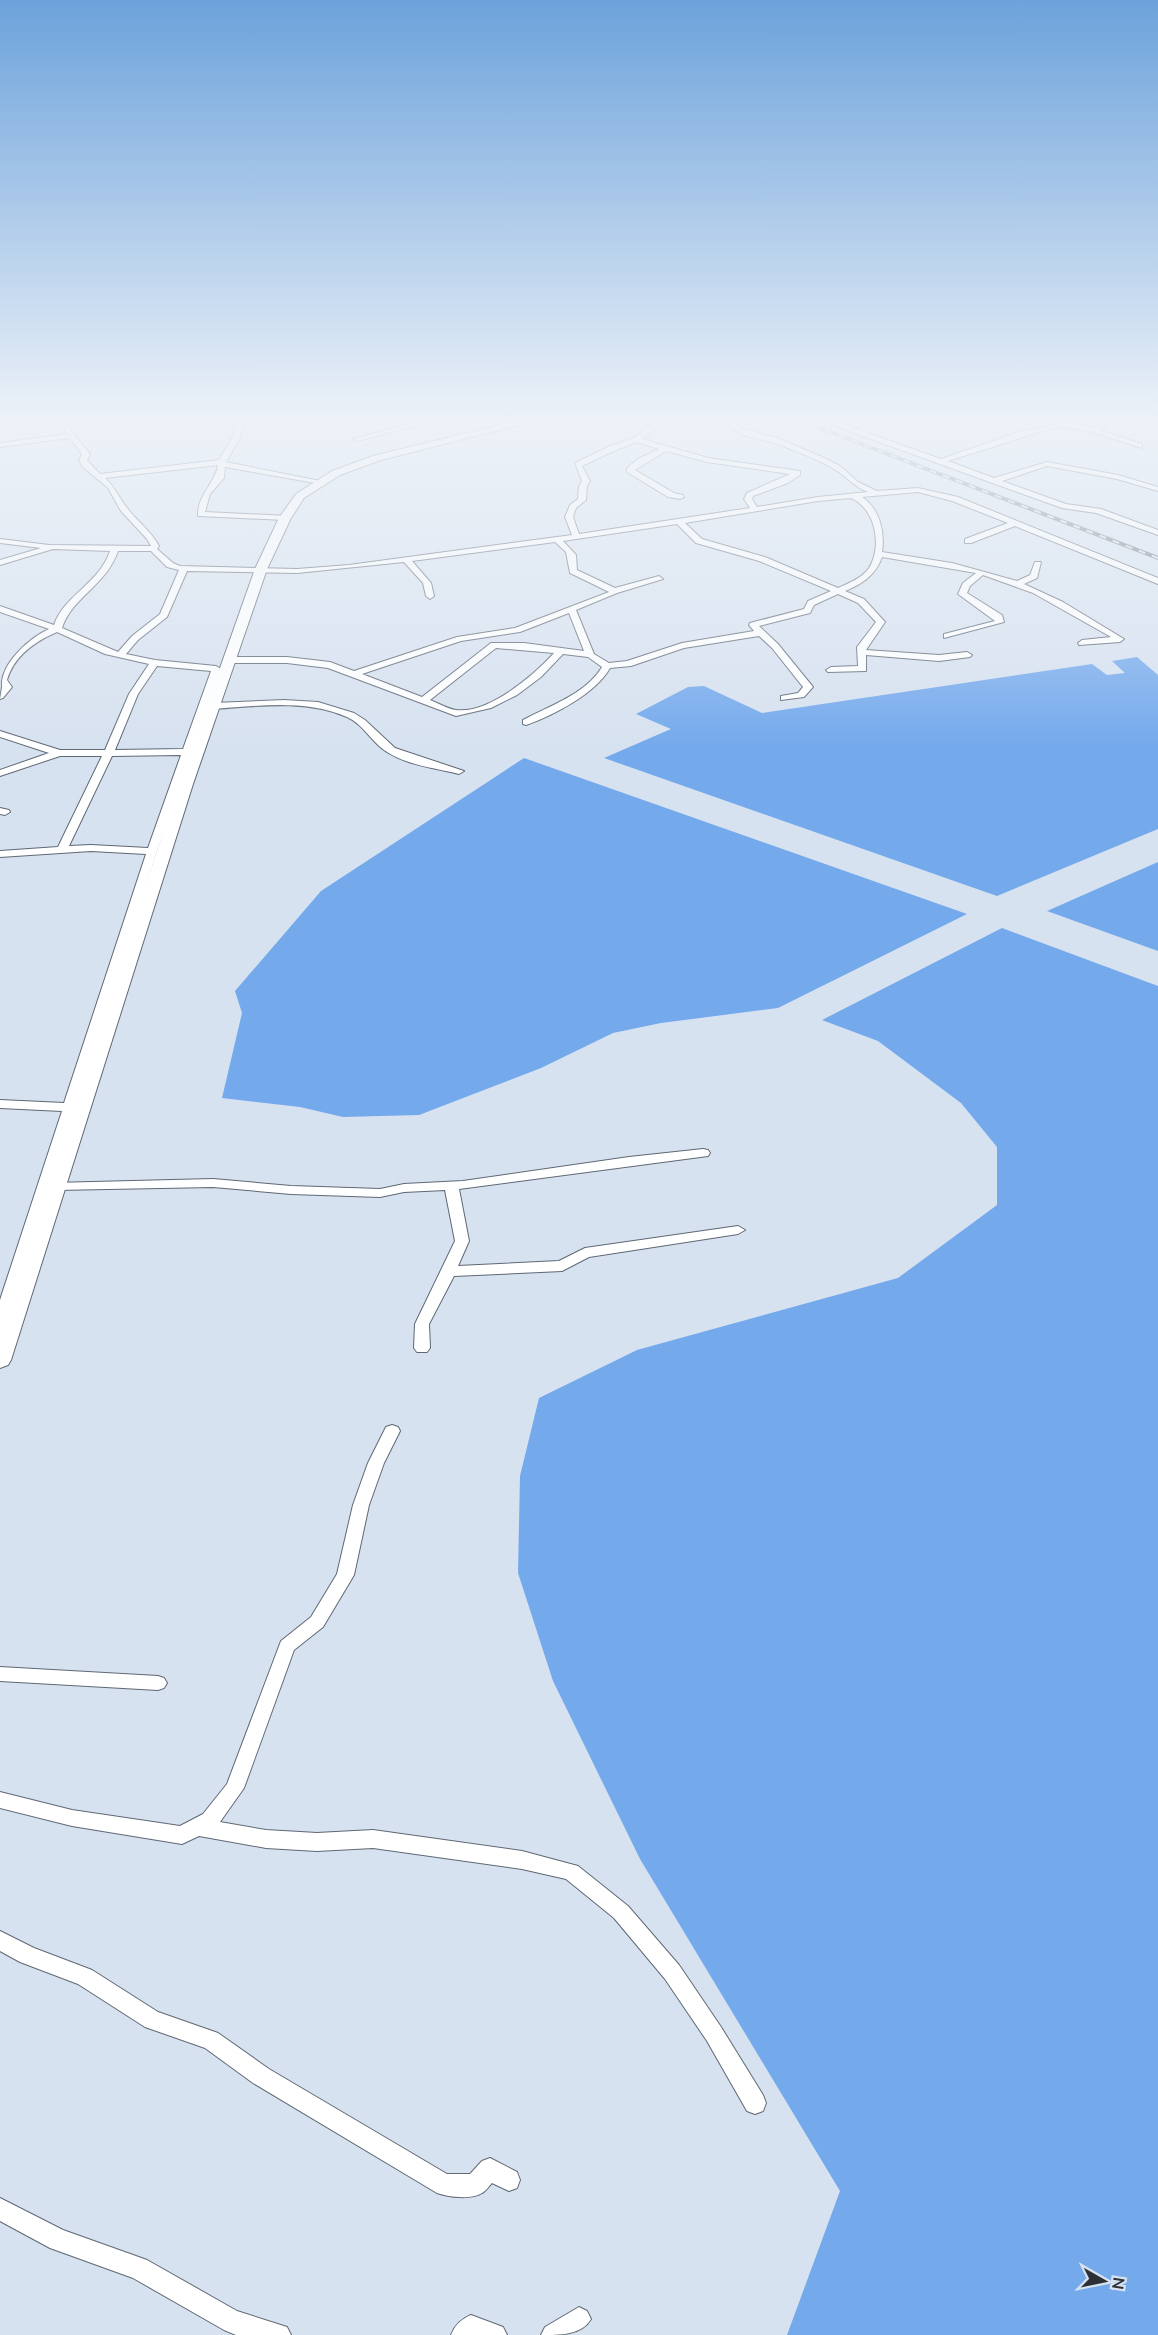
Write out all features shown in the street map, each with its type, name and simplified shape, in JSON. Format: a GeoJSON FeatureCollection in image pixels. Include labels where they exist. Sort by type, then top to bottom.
{"type":"FeatureCollection","features":[{"type":"Feature","properties":{"kind":"main road"},"geometry":{"type":"LineString","coordinates":[[0,1360],[103,1048],[186,784],[261,568],[280,529]]}},
{"type":"Feature","properties":{"kind":"street"},"geometry":{"type":"LineString","coordinates":[[142,529],[151,538],[155,546],[153,549]]}},
{"type":"Feature","properties":{"kind":"street"},"geometry":{"type":"LineString","coordinates":[[574,529],[576,535]]}},
{"type":"Feature","properties":{"kind":"street"},"geometry":{"type":"LineString","coordinates":[[0,541],[52,547],[153,549],[170,565],[184,568],[314,570],[624,529]]}},
{"type":"Feature","properties":{"kind":"street"},"geometry":{"type":"LineString","coordinates":[[686,529],[699,541],[762,559],[861,601],[881,619],[879,626],[863,642],[861,652],[863,669],[831,670]]}},
{"type":"Feature","properties":{"kind":"street"},"geometry":{"type":"LineString","coordinates":[[784,698],[801,695],[808,687],[775,646],[753,626],[757,623],[807,611],[811,603],[855,586],[867,575],[879,554],[876,529]]}},
{"type":"Feature","properties":{"kind":"street"},"geometry":{"type":"LineString","coordinates":[[968,541],[972,537],[997,529]]}},
{"type":"Feature","properties":{"kind":"street"},"geometry":{"type":"LineString","coordinates":[[1026,529],[1158,581]]}},
{"type":"Feature","properties":{"kind":"street"},"geometry":{"type":"LineString","coordinates":[[554,538],[570,548],[574,557],[573,572],[614,591]]}},
{"type":"Feature","properties":{"kind":"street"},"geometry":{"type":"LineString","coordinates":[[0,563],[52,547]]}},
{"type":"Feature","properties":{"kind":"street"},"geometry":{"type":"LineString","coordinates":[[57,629],[62,613],[75,604],[106,573],[115,548]]}},
{"type":"Feature","properties":{"kind":"street"},"geometry":{"type":"LineString","coordinates":[[879,554],[981,573],[1017,584],[1089,619],[1120,639],[1082,643]]}},
{"type":"Feature","properties":{"kind":"street"},"geometry":{"type":"LineString","coordinates":[[406,559],[427,583],[430,596]]}},
{"type":"Feature","properties":{"kind":"street"},"geometry":{"type":"LineString","coordinates":[[1017,584],[1034,576],[1038,564]]}},
{"type":"Feature","properties":{"kind":"street"},"geometry":{"type":"LineString","coordinates":[[120,655],[135,638],[164,615],[184,568]]}},
{"type":"Feature","properties":{"kind":"street"},"geometry":{"type":"LineString","coordinates":[[947,636],[1000,622],[999,617],[962,594],[966,585],[981,573]]}},
{"type":"Feature","properties":{"kind":"street"},"geometry":{"type":"LineString","coordinates":[[353,674],[460,639],[518,630],[614,591],[659,579]]}},
{"type":"Feature","properties":{"kind":"street"},"geometry":{"type":"LineString","coordinates":[[0,609],[120,655],[155,663],[216,669],[152,851],[0,1323]]}},
{"type":"Feature","properties":{"kind":"street"},"geometry":{"type":"LineString","coordinates":[[572,610],[591,655]]}},
{"type":"Feature","properties":{"kind":"street"},"geometry":{"type":"LineString","coordinates":[[0,696],[7,687],[2,680],[3,673],[13,658],[47,633],[57,629]]}},
{"type":"Feature","properties":{"kind":"street"},"geometry":{"type":"LineString","coordinates":[[423,701],[494,645],[525,646],[591,655],[607,666],[628,664],[690,644],[759,633]]}},
{"type":"Feature","properties":{"kind":"street"},"geometry":{"type":"LineString","coordinates":[[229,660],[310,662],[353,674],[456,713],[475,711],[526,688],[560,652]]}},
{"type":"Feature","properties":{"kind":"street"},"geometry":{"type":"LineString","coordinates":[[861,652],[939,658],[967,655]]}},
{"type":"Feature","properties":{"kind":"street"},"geometry":{"type":"LineString","coordinates":[[63,848],[109,752],[130,700],[143,676],[155,663]]}},
{"type":"Feature","properties":{"kind":"street"},"geometry":{"type":"LineString","coordinates":[[526,722],[589,687],[607,666]]}},
{"type":"Feature","properties":{"kind":"street"},"geometry":{"type":"LineString","coordinates":[[214,706],[274,703],[311,704],[335,709],[367,724],[384,746],[396,753],[459,771]]}},
{"type":"Feature","properties":{"kind":"street"},"geometry":{"type":"LineString","coordinates":[[0,734],[59,753]]}},
{"type":"Feature","properties":{"kind":"street"},"geometry":{"type":"LineString","coordinates":[[0,773],[59,753],[187,752]]}},
{"type":"Feature","properties":{"kind":"street"},"geometry":{"type":"LineString","coordinates":[[0,854],[63,848],[152,851]]}},
{"type":"Feature","properties":{"kind":"street"},"geometry":{"type":"LineString","coordinates":[[0,1104],[69,1107]]}},
{"type":"Feature","properties":{"kind":"street"},"geometry":{"type":"LineString","coordinates":[[56,1186],[213,1183],[291,1190],[380,1193],[404,1188],[451,1185],[703,1153]]}},
{"type":"Feature","properties":{"kind":"street"},"geometry":{"type":"LineString","coordinates":[[422,1348],[422,1324],[462,1241],[451,1185]]}},
{"type":"Feature","properties":{"kind":"street"},"geometry":{"type":"LineString","coordinates":[[449,1271],[562,1266],[585,1253],[738,1230]]}},
{"type":"Feature","properties":{"kind":"street"},"geometry":{"type":"LineString","coordinates":[[0,1800],[72,1818],[182,1835],[210,1820],[235,1788],[287,1646],[316,1622],[345,1575],[361,1505],[376,1463],[392,1431]]}},
{"type":"Feature","properties":{"kind":"street"},"geometry":{"type":"LineString","coordinates":[[0,1674],[158,1683]]}},
{"type":"Feature","properties":{"kind":"street"},"geometry":{"type":"LineString","coordinates":[[198,1827],[266,1839],[317,1842],[373,1839],[522,1860],[571,1872],[621,1912],[672,1972],[714,2034],[755,2103]]}},
{"type":"Feature","properties":{"kind":"street"},"geometry":{"type":"LineString","coordinates":[[0,1940],[27,1955],[85,1977],[152,2020],[211,2040],[280,2087],[445,2185],[475,2185],[490,2169],[509,2180]]}},
{"type":"Feature","properties":{"kind":"street"},"geometry":{"type":"LineString","coordinates":[[0,2209],[58,2240],[139,2268],[232,2322],[279,2335]]}},
{"type":"Feature","properties":{"kind":"street"},"geometry":{"type":"LineString","coordinates":[[553,2335],[579,2319]]}},
{"type":"Feature","properties":{"kind":"street"},"geometry":{"type":"LineString","coordinates":[[463,2335],[471,2327],[495,2335]]}},
{"type":"Feature","properties":{"kind":"shaded area"},"geometry":{"type":"Polygon","coordinates":[[[1137,657],[1158,675],[1158,829],[997,896],[604,758],[671,729],[636,714],[688,687],[704,686],[762,713],[1092,664],[1107,675],[1125,673],[1112,661],[1137,657]]]}},
{"type":"Feature","properties":{"kind":"shaded area"},"geometry":{"type":"Polygon","coordinates":[[[524,758],[967,914],[778,1008],[661,1023],[613,1033],[541,1068],[419,1115],[343,1117],[300,1107],[222,1098],[242,1013],[235,991],[321,891],[524,758]]]}},
{"type":"Feature","properties":{"kind":"shaded area"},"geometry":{"type":"Polygon","coordinates":[[[1158,862],[1158,951],[1047,911],[1158,862]]]}},
{"type":"Feature","properties":{"kind":"shaded area"},"geometry":{"type":"Polygon","coordinates":[[[1002,928],[1158,986],[1158,2335],[787,2335],[840,2191],[640,1859],[553,1681],[518,1573],[520,1476],[539,1398],[637,1350],[898,1278],[997,1205],[997,1147],[961,1103],[878,1041],[822,1020],[1002,928]]]}},
{"type":"Feature","properties":{"kind":"railway"},"geometry":{"type":"LineString","coordinates":[[1082,529],[1158,558]]}}]}
